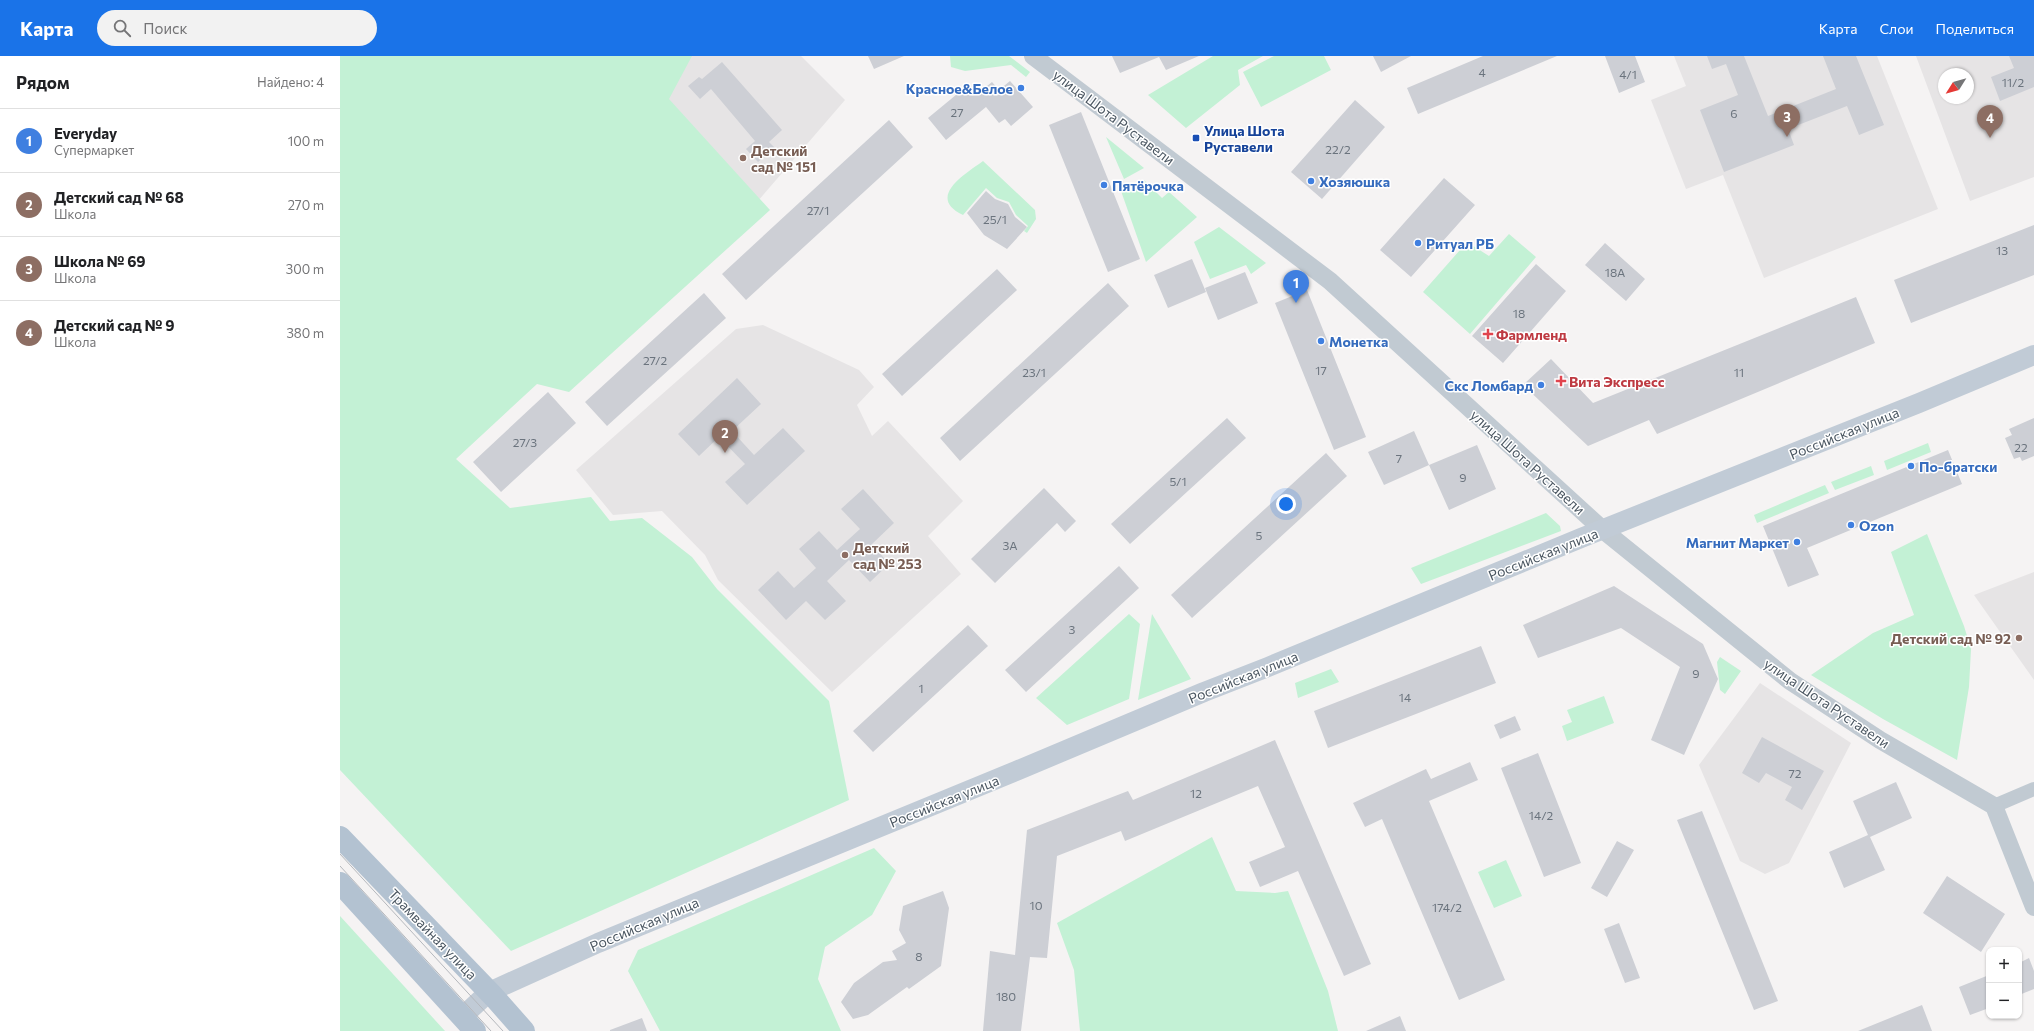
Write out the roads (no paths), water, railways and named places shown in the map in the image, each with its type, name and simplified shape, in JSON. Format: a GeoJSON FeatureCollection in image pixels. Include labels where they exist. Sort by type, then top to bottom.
{"type":"FeatureCollection","features":[{"type":"Feature","properties":{"kind":"main road","name":"Российская улица"},"geometry":{"type":"LineString","coordinates":[[469,1024],[489,992],[598,943],[1204,692],[1919,403],[2034,355]]}},
{"type":"Feature","properties":{"kind":"main road","name":"Трамвайная улица"},"geometry":{"type":"LineString","coordinates":[[340,838],[489,992],[524,1031]]}},
{"type":"Feature","properties":{"kind":"main road"},"geometry":{"type":"LineString","coordinates":[[340,883],[469,1024]]}},
{"type":"Feature","properties":{"kind":"street","name":"улица Шота Руставели"},"geometry":{"type":"LineString","coordinates":[[1033,56],[1330,281],[1603,530],[1790,681],[1880,740],[1994,806]]}},
{"type":"Feature","properties":{"kind":"street"},"geometry":{"type":"LineString","coordinates":[[2034,789],[1994,806],[2034,907]]}},
{"type":"Feature","properties":{"kind":"tram line"},"geometry":{"type":"LineString","coordinates":[[340,854],[503,1031]]}},
{"type":"Feature","properties":{"kind":"tram line"},"geometry":{"type":"LineString","coordinates":[[340,866],[491,1031]]}},
{"type":"Feature","properties":{"kind":"place","name":"Красное&Белое"},"geometry":{"type":"Point","coordinates":[1021,88]}},
{"type":"Feature","properties":{"kind":"place","name":"Школа № 69"},"geometry":{"type":"Point","coordinates":[1787,137]}},
{"type":"Feature","properties":{"kind":"place","name":"Улица Шота Руставели"},"geometry":{"type":"Point","coordinates":[1196,138]}},
{"type":"Feature","properties":{"kind":"place","name":"Детский сад № 9"},"geometry":{"type":"Point","coordinates":[1990,138]}},
{"type":"Feature","properties":{"kind":"place","name":"Детский сад № 151"},"geometry":{"type":"Point","coordinates":[743,158]}},
{"type":"Feature","properties":{"kind":"place","name":"Хозяюшка"},"geometry":{"type":"Point","coordinates":[1311,181]}},
{"type":"Feature","properties":{"kind":"place","name":"Пятёрочка"},"geometry":{"type":"Point","coordinates":[1104,185]}},
{"type":"Feature","properties":{"kind":"place","name":"Ритуал РБ"},"geometry":{"type":"Point","coordinates":[1418,243]}},
{"type":"Feature","properties":{"kind":"place","name":"Everyday"},"geometry":{"type":"Point","coordinates":[1296,303]}},
{"type":"Feature","properties":{"kind":"place","name":"Фармленд"},"geometry":{"type":"Point","coordinates":[1488,334]}},
{"type":"Feature","properties":{"kind":"place","name":"Монетка"},"geometry":{"type":"Point","coordinates":[1321,341]}},
{"type":"Feature","properties":{"kind":"place","name":"Вита Экспресс"},"geometry":{"type":"Point","coordinates":[1561,381]}},
{"type":"Feature","properties":{"kind":"place","name":"Скс Ломбард"},"geometry":{"type":"Point","coordinates":[1541,385]}},
{"type":"Feature","properties":{"kind":"place","name":"Детский сад № 68"},"geometry":{"type":"Point","coordinates":[725,453]}},
{"type":"Feature","properties":{"kind":"place","name":"По-братски"},"geometry":{"type":"Point","coordinates":[1911,466]}},
{"type":"Feature","properties":{"kind":"place","name":"Ozon"},"geometry":{"type":"Point","coordinates":[1851,525]}},
{"type":"Feature","properties":{"kind":"place","name":"Магнит Маркет"},"geometry":{"type":"Point","coordinates":[1797,542]}},
{"type":"Feature","properties":{"kind":"place","name":"Детский сад № 253"},"geometry":{"type":"Point","coordinates":[845,555]}},
{"type":"Feature","properties":{"kind":"place","name":"Детский сад № 92"},"geometry":{"type":"Point","coordinates":[2019,638]}}]}
